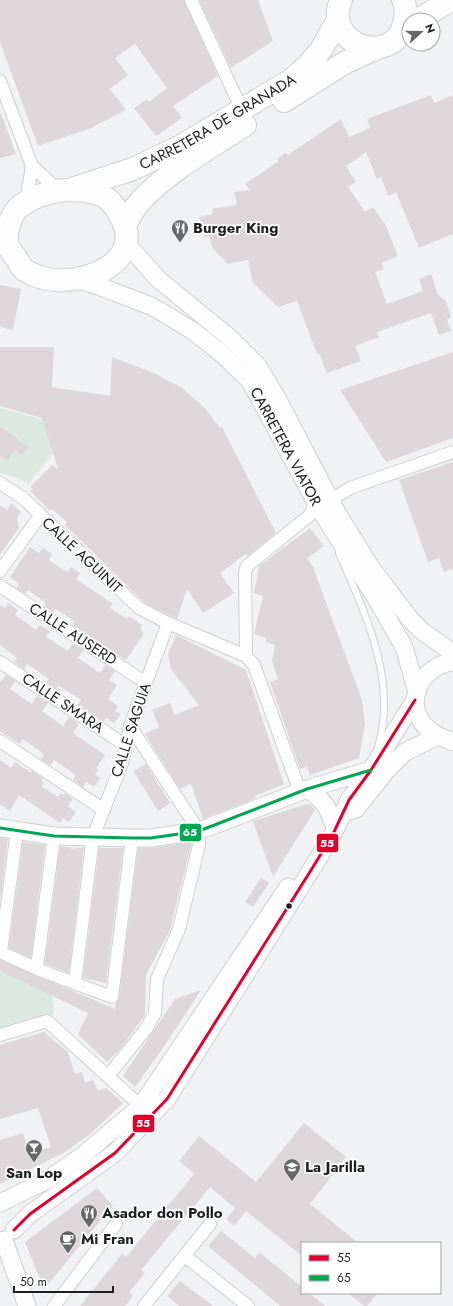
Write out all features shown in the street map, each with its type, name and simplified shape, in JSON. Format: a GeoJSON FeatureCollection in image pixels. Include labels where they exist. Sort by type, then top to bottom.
{"type":"FeatureCollection","features":[{"type":"Feature","properties":{"kind":"highway"},"geometry":{"type":"LineString","coordinates":[[403,0],[405,12]]}},
{"type":"Feature","properties":{"kind":"highway","name":"CARRETERA DE GRANADA"},"geometry":{"type":"LineString","coordinates":[[434,12],[451,3]]}},
{"type":"Feature","properties":{"kind":"highway","name":"CARRETERA DE GRANADA"},"geometry":{"type":"LineString","coordinates":[[65,190],[133,169],[181,146],[291,80],[306,68],[321,50],[340,10]]}},
{"type":"Feature","properties":{"kind":"highway"},"geometry":{"type":"LineString","coordinates":[[340,10],[343,32],[351,41],[358,45],[377,48]]}},
{"type":"Feature","properties":{"kind":"highway","name":"CARRETERA DE GRANADA"},"geometry":{"type":"LineString","coordinates":[[126,234],[138,204],[167,178],[221,140],[346,62],[389,43],[401,33]]}},
{"type":"Feature","properties":{"kind":"highway"},"geometry":{"type":"LineString","coordinates":[[0,263],[23,268],[40,277],[55,280],[75,279],[94,275],[111,266],[126,234],[118,210],[104,196],[83,190],[65,190],[35,197],[15,208],[9,224],[8,245],[23,268]]}},
{"type":"Feature","properties":{"kind":"street"},"geometry":{"type":"LineString","coordinates":[[191,0],[242,110]]}},
{"type":"Feature","properties":{"kind":"street"},"geometry":{"type":"LineString","coordinates":[[0,81],[32,166],[65,190]]}},
{"type":"Feature","properties":{"kind":"street"},"geometry":{"type":"LineString","coordinates":[[15,208],[32,166]]}},
{"type":"Feature","properties":{"kind":"street","name":"CARRETERA VIATOR"},"geometry":{"type":"LineString","coordinates":[[126,234],[158,279],[230,338],[257,365],[277,398],[322,503],[410,620],[422,631],[453,653]]}},
{"type":"Feature","properties":{"kind":"street","name":"CARRETERA VIATOR"},"geometry":{"type":"LineString","coordinates":[[75,279],[151,306],[193,331],[222,354],[250,381],[404,647],[416,696],[417,709],[424,725],[445,739]]}},
{"type":"Feature","properties":{"kind":"street"},"geometry":{"type":"LineString","coordinates":[[336,819],[321,799],[303,790],[254,664],[246,656],[245,572],[247,566],[310,515],[322,503],[350,488],[453,452]]}},
{"type":"Feature","properties":{"kind":"street","name":"CALLE AGUINIT"},"geometry":{"type":"LineString","coordinates":[[0,483],[23,498],[40,516],[139,608],[168,623],[246,656]]}},
{"type":"Feature","properties":{"kind":"street"},"geometry":{"type":"LineString","coordinates":[[0,571],[40,516]]}},
{"type":"Feature","properties":{"kind":"street","name":"CALLE AUSERD"},"geometry":{"type":"LineString","coordinates":[[0,586],[146,683]]}},
{"type":"Feature","properties":{"kind":"street","name":"CALLE SAGUIA"},"geometry":{"type":"LineString","coordinates":[[75,982],[93,837],[122,763],[130,726],[168,623]]}},
{"type":"Feature","properties":{"kind":"street","name":"CALLE SMARA"},"geometry":{"type":"LineString","coordinates":[[0,662],[125,745]]}},
{"type":"Feature","properties":{"kind":"street"},"geometry":{"type":"LineString","coordinates":[[6,1237],[30,1214],[115,1153],[146,1111],[334,834],[336,819],[371,770],[416,696],[419,684],[430,670],[446,663],[453,662]]}},
{"type":"Feature","properties":{"kind":"street"},"geometry":{"type":"LineString","coordinates":[[108,1076],[146,1029],[155,1013],[157,979],[179,929],[199,845],[199,831],[130,726]]}},
{"type":"Feature","properties":{"kind":"street"},"geometry":{"type":"LineString","coordinates":[[336,819],[356,809],[386,771],[405,752],[445,739]]}},
{"type":"Feature","properties":{"kind":"street"},"geometry":{"type":"LineString","coordinates":[[0,741],[104,810]]}},
{"type":"Feature","properties":{"kind":"street"},"geometry":{"type":"LineString","coordinates":[[132,838],[112,997],[1,952],[8,829],[54,836],[132,838],[151,838],[199,831],[303,790],[371,770]]}},
{"type":"Feature","properties":{"kind":"street"},"geometry":{"type":"LineString","coordinates":[[37,967],[54,836]]}},
{"type":"Feature","properties":{"kind":"street"},"geometry":{"type":"LineString","coordinates":[[0,1035],[47,1021],[146,1111]]}},
{"type":"Feature","properties":{"kind":"street"},"geometry":{"type":"LineString","coordinates":[[3,1205],[47,1180],[146,1111]]}},
{"type":"Feature","properties":{"kind":"street"},"geometry":{"type":"LineString","coordinates":[[3,1205],[31,1202],[70,1186]]}},
{"type":"Feature","properties":{"kind":"street"},"geometry":{"type":"LineString","coordinates":[[3,1205],[14,1216],[6,1237],[27,1306]]}},
{"type":"Feature","properties":{"kind":"street"},"geometry":{"type":"LineString","coordinates":[[54,1306],[116,1224]]}},
{"type":"Feature","properties":{"kind":"street"},"geometry":{"type":"LineString","coordinates":[[144,1306],[210,1224]]}},
{"type":"Feature","properties":{"kind":"street"},"geometry":{"type":"LineString","coordinates":[[185,1256],[248,1306]]}},
{"type":"Feature","properties":{"kind":"lane"},"geometry":{"type":"LineString","coordinates":[[322,503],[362,607],[382,676],[384,728],[371,770]]}},
{"type":"Feature","properties":{"kind":"shaded area"},"geometry":{"type":"Polygon","coordinates":[[[0,408],[45,420],[53,454],[28,484],[15,477],[0,473],[0,408]]]}},
{"type":"Feature","properties":{"kind":"shaded area"},"geometry":{"type":"Polygon","coordinates":[[[0,972],[52,994],[54,1014],[0,1030],[0,972]]]}},
{"type":"Feature","properties":{"kind":"building"},"geometry":{"type":"Polygon","coordinates":[[[0,0],[184,0],[218,76],[173,106],[182,118],[156,136],[134,108],[147,99],[149,102],[167,88],[135,44],[115,58],[128,75],[110,89],[126,110],[89,129],[38,146],[0,42],[0,0]]]}},
{"type":"Feature","properties":{"kind":"building"},"geometry":{"type":"Polygon","coordinates":[[[199,0],[258,0],[273,41],[231,68],[199,0]]]}},
{"type":"Feature","properties":{"kind":"building"},"geometry":{"type":"Polygon","coordinates":[[[431,95],[434,103],[453,95],[453,234],[419,248],[396,192],[388,196],[381,177],[377,179],[366,152],[346,166],[356,182],[348,187],[365,212],[373,207],[385,224],[398,256],[382,263],[384,269],[375,272],[387,304],[423,291],[419,279],[431,274],[438,295],[446,301],[451,317],[447,319],[451,331],[439,335],[431,313],[377,332],[379,337],[355,346],[361,361],[327,373],[319,353],[317,354],[297,301],[278,307],[253,283],[248,260],[228,264],[212,247],[209,236],[204,237],[199,217],[213,214],[212,209],[237,205],[234,192],[250,190],[245,184],[279,161],[277,159],[285,153],[288,155],[341,119],[349,137],[370,128],[367,119],[431,95]]]}},
{"type":"Feature","properties":{"kind":"building"},"geometry":{"type":"Polygon","coordinates":[[[1,113],[16,154],[0,158],[0,114],[1,113]]]}},
{"type":"Feature","properties":{"kind":"building"},"geometry":{"type":"Polygon","coordinates":[[[0,285],[21,289],[13,330],[0,327],[0,285]]]}},
{"type":"Feature","properties":{"kind":"building"},"geometry":{"type":"Polygon","coordinates":[[[0,347],[54,347],[52,387],[110,396],[112,357],[154,373],[182,388],[205,408],[220,428],[222,427],[276,533],[248,556],[246,554],[220,573],[234,593],[203,613],[187,589],[177,619],[145,603],[65,525],[67,522],[52,509],[50,511],[30,491],[33,489],[30,487],[52,465],[58,469],[42,418],[0,406],[0,347]]]}},
{"type":"Feature","properties":{"kind":"building"},"geometry":{"type":"Polygon","coordinates":[[[453,352],[453,438],[386,462],[340,390],[453,352]]]}},
{"type":"Feature","properties":{"kind":"building"},"geometry":{"type":"Polygon","coordinates":[[[0,426],[28,447],[22,455],[15,450],[7,461],[0,455],[0,426]]]}},
{"type":"Feature","properties":{"kind":"building"},"geometry":{"type":"Polygon","coordinates":[[[453,462],[453,569],[444,572],[439,558],[428,562],[399,480],[453,462]]]}},
{"type":"Feature","properties":{"kind":"building"},"geometry":{"type":"Polygon","coordinates":[[[11,503],[21,512],[17,518],[19,527],[0,555],[0,505],[7,510],[11,503]]]}},
{"type":"Feature","properties":{"kind":"building"},"geometry":{"type":"Polygon","coordinates":[[[310,528],[324,546],[307,558],[313,567],[362,700],[365,724],[359,758],[310,775],[307,767],[300,769],[270,682],[278,679],[272,661],[275,645],[266,642],[266,638],[254,634],[263,596],[254,593],[259,566],[310,528]]]}},
{"type":"Feature","properties":{"kind":"building"},"geometry":{"type":"Polygon","coordinates":[[[30,547],[39,553],[43,548],[52,554],[49,560],[67,572],[71,567],[80,573],[76,579],[113,604],[110,608],[127,619],[129,616],[142,625],[140,628],[144,634],[126,660],[72,625],[74,621],[56,609],[53,612],[44,606],[46,603],[28,590],[25,594],[16,588],[19,584],[10,577],[30,547]]]}},
{"type":"Feature","properties":{"kind":"building"},"geometry":{"type":"Polygon","coordinates":[[[8,603],[18,610],[15,615],[36,630],[40,625],[50,631],[46,637],[68,651],[73,644],[83,650],[78,658],[100,673],[105,665],[115,671],[109,680],[117,685],[108,699],[118,706],[115,711],[121,714],[114,723],[106,718],[104,722],[78,705],[81,700],[59,686],[56,690],[46,683],[49,679],[27,664],[24,669],[14,662],[17,658],[0,645],[0,605],[5,608],[8,603]]]}},
{"type":"Feature","properties":{"kind":"building"},"geometry":{"type":"Polygon","coordinates":[[[176,635],[246,670],[284,784],[255,796],[256,798],[203,819],[191,784],[180,789],[145,734],[159,727],[152,710],[170,703],[175,715],[199,705],[171,669],[168,654],[176,635]]]}},
{"type":"Feature","properties":{"kind":"building"},"geometry":{"type":"Polygon","coordinates":[[[6,675],[16,681],[10,689],[32,704],[37,696],[48,703],[42,711],[63,726],[69,717],[79,724],[73,733],[105,755],[96,768],[98,770],[95,774],[100,778],[94,787],[86,782],[83,787],[73,780],[76,775],[54,760],[51,766],[41,759],[44,754],[23,739],[19,744],[0,731],[0,682],[6,675]]]}},
{"type":"Feature","properties":{"kind":"building"},"geometry":{"type":"Polygon","coordinates":[[[0,760],[11,768],[15,762],[31,773],[32,771],[43,778],[41,781],[44,782],[41,786],[58,797],[60,794],[63,795],[65,793],[73,799],[68,806],[76,812],[69,822],[63,818],[60,823],[19,795],[10,811],[0,804],[0,760]]]}},
{"type":"Feature","properties":{"kind":"building"},"geometry":{"type":"Polygon","coordinates":[[[146,764],[170,803],[158,811],[133,771],[146,764]]]}},
{"type":"Feature","properties":{"kind":"building"},"geometry":{"type":"Polygon","coordinates":[[[307,804],[311,805],[315,810],[273,877],[253,821],[307,804]]]}},
{"type":"Feature","properties":{"kind":"building"},"geometry":{"type":"Polygon","coordinates":[[[0,838],[8,839],[0,902],[0,838]]]}},
{"type":"Feature","properties":{"kind":"building"},"geometry":{"type":"Polygon","coordinates":[[[23,842],[45,845],[31,958],[9,948],[23,842]]]}},
{"type":"Feature","properties":{"kind":"building"},"geometry":{"type":"Polygon","coordinates":[[[192,842],[170,930],[146,975],[145,1015],[121,1048],[107,1062],[78,1034],[88,1013],[0,971],[0,960],[115,1009],[119,998],[138,848],[152,848],[192,842]]]}},
{"type":"Feature","properties":{"kind":"building"},"geometry":{"type":"Polygon","coordinates":[[[60,847],[71,847],[71,849],[84,847],[69,973],[45,964],[60,847]]]}},
{"type":"Feature","properties":{"kind":"building"},"geometry":{"type":"Polygon","coordinates":[[[99,848],[123,848],[106,983],[83,978],[99,848]]]}},
{"type":"Feature","properties":{"kind":"building"},"geometry":{"type":"Polygon","coordinates":[[[261,878],[269,883],[253,907],[245,902],[261,878]]]}},
{"type":"Feature","properties":{"kind":"building"},"geometry":{"type":"Polygon","coordinates":[[[201,990],[135,1087],[123,1076],[175,999],[201,990]]]}},
{"type":"Feature","properties":{"kind":"building"},"geometry":{"type":"Polygon","coordinates":[[[44,1032],[68,1052],[75,1074],[82,1072],[85,1083],[93,1080],[98,1091],[106,1088],[123,1103],[89,1135],[65,1152],[0,1184],[0,1140],[23,1133],[29,1154],[51,1147],[38,1108],[0,1119],[0,1045],[44,1032]]]}},
{"type":"Feature","properties":{"kind":"building"},"geometry":{"type":"Polygon","coordinates":[[[304,1123],[346,1157],[310,1204],[357,1242],[301,1242],[301,1255],[246,1211],[234,1226],[226,1219],[235,1208],[210,1187],[141,1270],[145,1273],[129,1292],[133,1296],[125,1306],[80,1306],[122,1254],[126,1257],[194,1174],[179,1161],[199,1136],[256,1182],[304,1123]]]}},
{"type":"Feature","properties":{"kind":"building"},"geometry":{"type":"Polygon","coordinates":[[[97,1188],[113,1206],[44,1289],[25,1242],[97,1188]]]}},
{"type":"Feature","properties":{"kind":"building"},"geometry":{"type":"Polygon","coordinates":[[[221,1231],[255,1258],[259,1252],[301,1286],[301,1294],[310,1294],[325,1306],[280,1306],[208,1246],[221,1231]]]}},
{"type":"Feature","properties":{"kind":"building"},"geometry":{"type":"Polygon","coordinates":[[[180,1281],[213,1306],[179,1306],[167,1296],[180,1281]]]}},
{"type":"Feature","properties":{"kind":"building"},"geometry":{"type":"Polygon","coordinates":[[[349,1294],[377,1294],[367,1306],[364,1306],[349,1294]]]}},
{"type":"Feature","properties":{"kind":"transit line","name":"55"},"geometry":{"type":"LineString","coordinates":[[14,1230],[30,1214],[115,1153],[167,1099],[313,867],[333,834],[349,800],[371,770],[415,700]]}},
{"type":"Feature","properties":{"kind":"transit line","name":"65"},"geometry":{"type":"LineString","coordinates":[[0,828],[54,836],[132,838],[151,838],[199,831],[307,789],[371,770]]}},
{"type":"Feature","properties":{"kind":"place","name":"Burger King"},"geometry":{"type":"Point","coordinates":[180,243]}},
{"type":"Feature","properties":{"kind":"place","name":"San Lop"},"geometry":{"type":"Point","coordinates":[34,1163]}},
{"type":"Feature","properties":{"kind":"place","name":"La Jarilla"},"geometry":{"type":"Point","coordinates":[292,1182]}},
{"type":"Feature","properties":{"kind":"place","name":"Asador don Pollo"},"geometry":{"type":"Point","coordinates":[89,1228]}},
{"type":"Feature","properties":{"kind":"place","name":"Mi Fran"},"geometry":{"type":"Point","coordinates":[68,1254]}}]}
